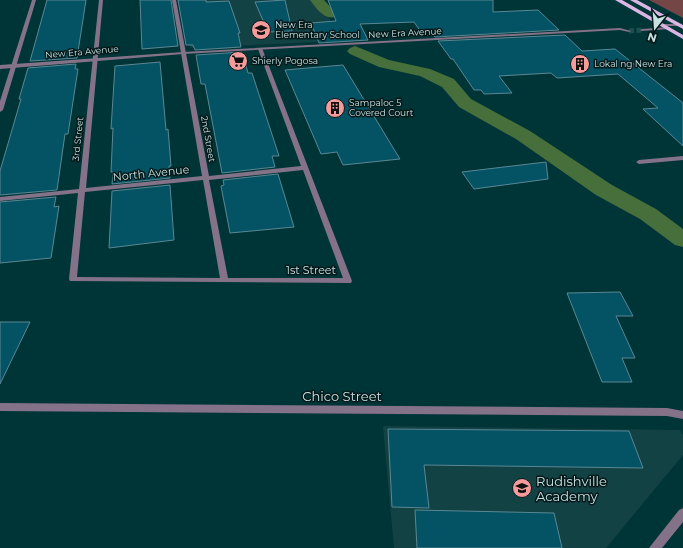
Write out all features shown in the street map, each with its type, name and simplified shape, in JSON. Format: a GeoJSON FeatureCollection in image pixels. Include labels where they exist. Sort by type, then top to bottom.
{"type":"FeatureCollection","features":[{"type":"Feature","properties":{"kind":"main road"},"geometry":{"type":"LineString","coordinates":[[618,0],[683,37]]}},
{"type":"Feature","properties":{"kind":"main road"},"geometry":{"type":"LineString","coordinates":[[633,0],[681,26]]}},
{"type":"Feature","properties":{"kind":"street"},"geometry":{"type":"LineString","coordinates":[[0,110],[34,0]]}},
{"type":"Feature","properties":{"kind":"street","name":"3rd Street"},"geometry":{"type":"LineString","coordinates":[[73,279],[101,0]]}},
{"type":"Feature","properties":{"kind":"street","name":"2nd Street"},"geometry":{"type":"LineString","coordinates":[[174,0],[224,280]]}},
{"type":"Feature","properties":{"kind":"street"},"geometry":{"type":"LineString","coordinates":[[637,26],[681,26]]}},
{"type":"Feature","properties":{"kind":"street"},"geometry":{"type":"LineString","coordinates":[[642,30],[681,26]]}},
{"type":"Feature","properties":{"kind":"street","name":"New Era Avenue"},"geometry":{"type":"LineString","coordinates":[[0,67],[183,53],[622,28],[629,31]]}},
{"type":"Feature","properties":{"kind":"street","name":"1st Street"},"geometry":{"type":"LineString","coordinates":[[73,279],[348,281],[260,49]]}},
{"type":"Feature","properties":{"kind":"street"},"geometry":{"type":"LineString","coordinates":[[639,162],[683,158]]}},
{"type":"Feature","properties":{"kind":"street","name":"North Avenue"},"geometry":{"type":"LineString","coordinates":[[0,199],[305,168]]}},
{"type":"Feature","properties":{"kind":"street","name":"Chico Street"},"geometry":{"type":"LineString","coordinates":[[0,407],[659,412],[683,415]]}},
{"type":"Feature","properties":{"kind":"street"},"geometry":{"type":"LineString","coordinates":[[655,548],[683,513]]}},
{"type":"Feature","properties":{"kind":"shaded area","name":"New Era Elementary School"},"geometry":{"type":"Polygon","coordinates":[[[183,0],[312,0],[330,19],[338,41],[193,48],[190,47],[183,0]]]}},
{"type":"Feature","properties":{"kind":"shaded area"},"geometry":{"type":"Polygon","coordinates":[[[649,0],[683,0],[683,18],[649,0]]]}},
{"type":"Feature","properties":{"kind":"shaded area","name":"Rudishville Academy"},"geometry":{"type":"Polygon","coordinates":[[[383,426],[680,430],[683,435],[683,455],[606,548],[394,548],[383,426]]]}},
{"type":"Feature","properties":{"kind":"building"},"geometry":{"type":"Polygon","coordinates":[[[47,0],[86,0],[77,58],[30,61],[47,0]]]}},
{"type":"Feature","properties":{"kind":"building"},"geometry":{"type":"Polygon","coordinates":[[[140,0],[171,0],[178,46],[142,49],[140,0]]]}},
{"type":"Feature","properties":{"kind":"building"},"geometry":{"type":"Polygon","coordinates":[[[178,0],[206,0],[206,2],[229,1],[240,33],[238,33],[241,47],[195,50],[193,45],[186,45],[178,0]]]}},
{"type":"Feature","properties":{"kind":"building"},"geometry":{"type":"Polygon","coordinates":[[[285,0],[292,31],[268,32],[255,2],[285,0]]]}},
{"type":"Feature","properties":{"kind":"building"},"geometry":{"type":"Polygon","coordinates":[[[328,0],[493,0],[493,12],[538,10],[559,30],[435,37],[433,35],[423,35],[414,22],[360,24],[368,40],[319,43],[311,23],[336,21],[328,0]]]}},
{"type":"Feature","properties":{"kind":"building"},"geometry":{"type":"Polygon","coordinates":[[[565,35],[582,51],[615,49],[683,103],[683,146],[643,109],[658,108],[618,74],[557,78],[551,73],[499,76],[512,93],[484,94],[481,90],[474,90],[453,59],[451,59],[438,41],[565,35]]]}},
{"type":"Feature","properties":{"kind":"building"},"geometry":{"type":"Polygon","coordinates":[[[242,52],[248,73],[252,73],[279,156],[272,156],[275,167],[222,173],[205,84],[201,84],[196,55],[242,52]]]}},
{"type":"Feature","properties":{"kind":"building"},"geometry":{"type":"Polygon","coordinates":[[[160,62],[166,130],[168,129],[171,166],[169,166],[170,178],[112,184],[113,172],[111,172],[113,128],[111,129],[115,66],[160,62]]]}},
{"type":"Feature","properties":{"kind":"building"},"geometry":{"type":"Polygon","coordinates":[[[76,64],[75,69],[78,69],[68,134],[65,134],[57,190],[0,195],[0,171],[21,99],[19,99],[28,68],[76,64]]]}},
{"type":"Feature","properties":{"kind":"building","name":"Sampaloc 5 Covered Court"},"geometry":{"type":"Polygon","coordinates":[[[343,65],[400,159],[343,165],[337,152],[321,154],[285,70],[343,65]]]}},
{"type":"Feature","properties":{"kind":"building"},"geometry":{"type":"Polygon","coordinates":[[[546,162],[548,179],[474,189],[462,172],[546,162]]]}},
{"type":"Feature","properties":{"kind":"building"},"geometry":{"type":"Polygon","coordinates":[[[278,174],[294,227],[230,233],[221,186],[224,185],[223,180],[278,174]]]}},
{"type":"Feature","properties":{"kind":"building"},"geometry":{"type":"Polygon","coordinates":[[[170,185],[174,240],[109,248],[112,191],[170,185]]]}},
{"type":"Feature","properties":{"kind":"building"},"geometry":{"type":"Polygon","coordinates":[[[56,197],[54,207],[59,206],[51,258],[0,263],[0,202],[56,197]]]}},
{"type":"Feature","properties":{"kind":"building"},"geometry":{"type":"Polygon","coordinates":[[[620,292],[633,316],[616,316],[635,358],[622,358],[632,382],[602,382],[567,293],[620,292]]]}},
{"type":"Feature","properties":{"kind":"building"},"geometry":{"type":"Polygon","coordinates":[[[0,322],[30,322],[0,384],[0,322]]]}},
{"type":"Feature","properties":{"kind":"building"},"geometry":{"type":"Polygon","coordinates":[[[388,429],[629,431],[643,468],[424,465],[429,508],[392,507],[388,429]]]}},
{"type":"Feature","properties":{"kind":"building"},"geometry":{"type":"Polygon","coordinates":[[[415,510],[554,513],[562,548],[417,548],[415,510]]]}},
{"type":"Feature","properties":{"kind":"waterway"},"geometry":{"type":"LineString","coordinates":[[317,0],[330,14]]}},
{"type":"Feature","properties":{"kind":"waterway"},"geometry":{"type":"LineString","coordinates":[[355,51],[385,64],[424,72],[448,83],[465,103],[523,135],[604,190],[648,214],[683,240]]}},
{"type":"Feature","properties":{"kind":"tunnel"},"geometry":{"type":"LineString","coordinates":[[629,31],[642,30]]}},
{"type":"Feature","properties":{"kind":"place","name":"New Era Elementary School"},"geometry":{"type":"Point","coordinates":[261,30]}},
{"type":"Feature","properties":{"kind":"place","name":"Shierly Pogosa"},"geometry":{"type":"Point","coordinates":[238,61]}},
{"type":"Feature","properties":{"kind":"place","name":"Lokal ng New Era"},"geometry":{"type":"Point","coordinates":[580,64]}},
{"type":"Feature","properties":{"kind":"place","name":"Sampaloc 5 Covered Court"},"geometry":{"type":"Point","coordinates":[335,108]}},
{"type":"Feature","properties":{"kind":"place","name":"Rudishville Academy"},"geometry":{"type":"Point","coordinates":[522,488]}}]}
